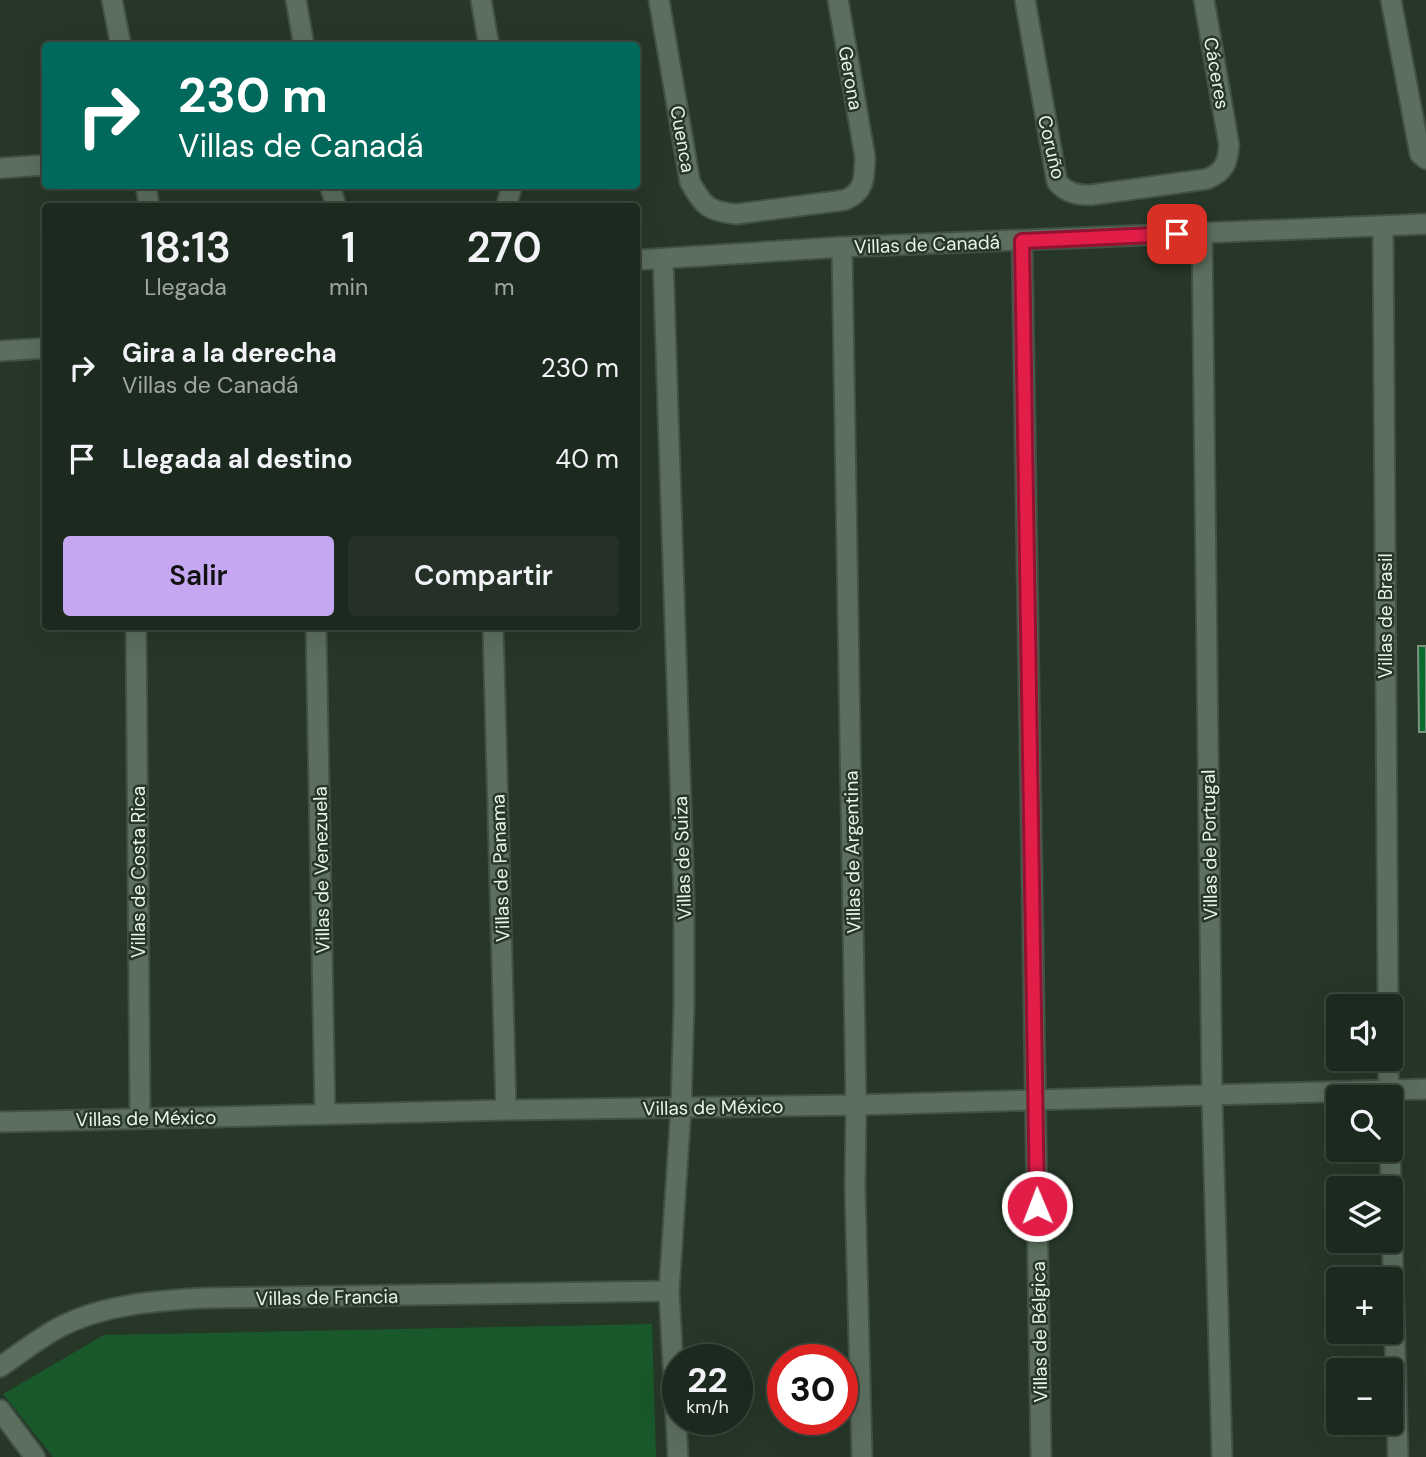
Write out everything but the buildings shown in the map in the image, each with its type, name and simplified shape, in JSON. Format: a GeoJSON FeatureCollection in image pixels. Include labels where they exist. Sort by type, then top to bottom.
{"type":"FeatureCollection","features":[{"type":"Feature","properties":{"kind":"street"},"geometry":{"type":"LineString","coordinates":[[113,0],[120,42]]}},
{"type":"Feature","properties":{"kind":"street"},"geometry":{"type":"LineString","coordinates":[[296,0],[303,42]]}},
{"type":"Feature","properties":{"kind":"street"},"geometry":{"type":"LineString","coordinates":[[481,0],[488,42]]}},
{"type":"Feature","properties":{"kind":"street","name":"Cuenca"},"geometry":{"type":"LineString","coordinates":[[659,0],[690,182],[699,199],[708,208],[737,214],[845,200],[855,196],[861,189],[865,157]]}},
{"type":"Feature","properties":{"kind":"street","name":"Gerona"},"geometry":{"type":"LineString","coordinates":[[838,0],[865,157]]}},
{"type":"Feature","properties":{"kind":"street","name":"Coruño"},"geometry":{"type":"LineString","coordinates":[[1025,0],[1052,160],[1057,182],[1065,191],[1077,195],[1091,195],[1207,179],[1225,167],[1229,145]]}},
{"type":"Feature","properties":{"kind":"street","name":"Cáceres"},"geometry":{"type":"LineString","coordinates":[[1204,0],[1229,145]]}},
{"type":"Feature","properties":{"kind":"street"},"geometry":{"type":"LineString","coordinates":[[1391,0],[1420,154],[1426,159]]}},
{"type":"Feature","properties":{"kind":"street"},"geometry":{"type":"LineString","coordinates":[[0,168],[42,165]]}},
{"type":"Feature","properties":{"kind":"street","name":"Villas de Canadá"},"geometry":{"type":"LineString","coordinates":[[640,260],[842,247],[1426,224]]}},
{"type":"Feature","properties":{"kind":"street","name":"Villas de Brasil"},"geometry":{"type":"LineString","coordinates":[[1383,227],[1388,994]]}},
{"type":"Feature","properties":{"kind":"street","name":"Villas de Portugal"},"geometry":{"type":"LineString","coordinates":[[1202,233],[1212,1096],[1222,1457]]}},
{"type":"Feature","properties":{"kind":"street","name":"Villas de Bélgica"},"geometry":{"type":"LineString","coordinates":[[1022,241],[1041,1457]]}},
{"type":"Feature","properties":{"kind":"street","name":"Villas de Argentina"},"geometry":{"type":"LineString","coordinates":[[842,247],[856,1105],[855,1189],[862,1457]]}},
{"type":"Feature","properties":{"kind":"street","name":"Villas de Suiza"},"geometry":{"type":"LineString","coordinates":[[663,259],[684,898],[681,1108],[669,1291],[678,1457]]}},
{"type":"Feature","properties":{"kind":"street"},"geometry":{"type":"LineString","coordinates":[[0,351],[42,348]]}},
{"type":"Feature","properties":{"kind":"street","name":"Villas de Costa Rica"},"geometry":{"type":"LineString","coordinates":[[136,630],[140,1117]]}},
{"type":"Feature","properties":{"kind":"street","name":"Villas de Venezuela"},"geometry":{"type":"LineString","coordinates":[[316,630],[326,1114]]}},
{"type":"Feature","properties":{"kind":"street","name":"Villas de Panama"},"geometry":{"type":"LineString","coordinates":[[493,630],[506,1110]]}},
{"type":"Feature","properties":{"kind":"street","name":"Villas de México"},"geometry":{"type":"LineString","coordinates":[[1403,1092],[1426,1089]]}},
{"type":"Feature","properties":{"kind":"street","name":"Villas de México"},"geometry":{"type":"LineString","coordinates":[[0,1122],[140,1117],[1326,1095]]}},
{"type":"Feature","properties":{"kind":"street"},"geometry":{"type":"LineString","coordinates":[[1393,1253],[1398,1457]]}},
{"type":"Feature","properties":{"kind":"street","name":"Villas de Francia"},"geometry":{"type":"LineString","coordinates":[[0,1367],[59,1327],[97,1313],[145,1302],[205,1298],[669,1291]]}},
{"type":"Feature","properties":{"kind":"street"},"geometry":{"type":"LineString","coordinates":[[0,1410],[35,1457]]}},
{"type":"Feature","properties":{"kind":"green space"},"geometry":{"type":"Polygon","coordinates":[[[652,1324],[656,1457],[53,1457],[3,1394],[104,1335],[652,1324]]]}},
{"type":"Feature","properties":{"kind":"route"},"geometry":{"type":"LineString","coordinates":[[1037,1206],[1022,241],[1177,234]]}}]}
